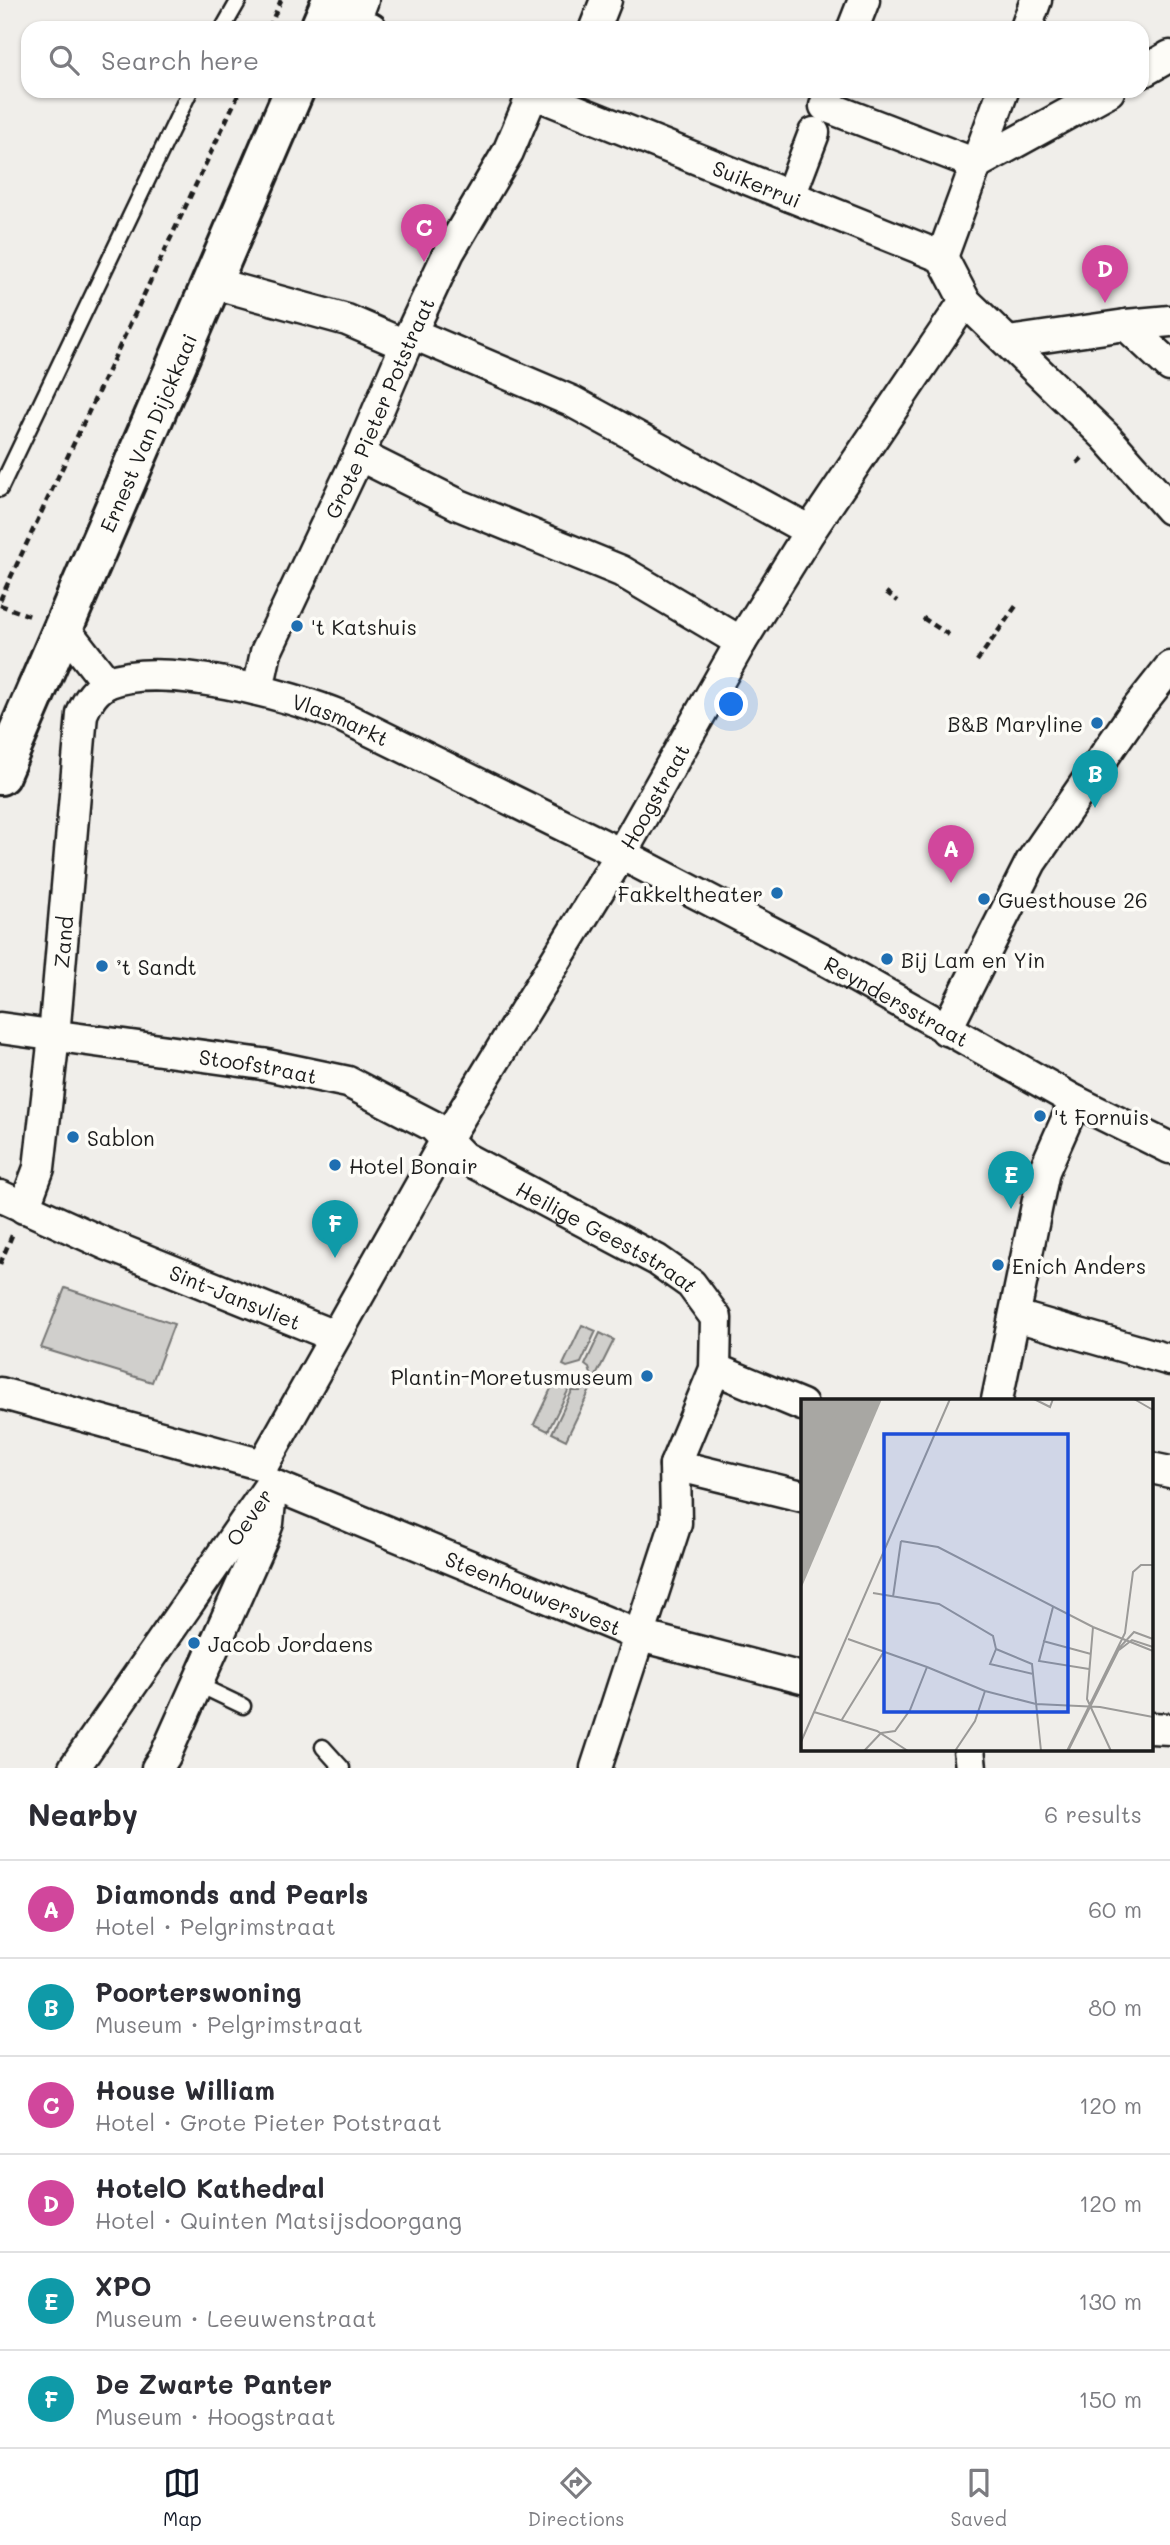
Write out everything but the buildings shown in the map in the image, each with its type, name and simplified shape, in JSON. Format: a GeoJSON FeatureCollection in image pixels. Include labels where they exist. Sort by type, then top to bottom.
{"type":"FeatureCollection","features":[{"type":"Feature","properties":{"kind":"street"},"geometry":{"type":"LineString","coordinates":[[598,21],[606,0]]}},
{"type":"Feature","properties":{"kind":"street"},"geometry":{"type":"LineString","coordinates":[[856,21],[864,0]]}},
{"type":"Feature","properties":{"kind":"street"},"geometry":{"type":"LineString","coordinates":[[1028,21],[1036,0]]}},
{"type":"Feature","properties":{"kind":"street"},"geometry":{"type":"LineString","coordinates":[[1149,68],[1170,56]]}},
{"type":"Feature","properties":{"kind":"street","name":"Ernest Van Dijckkaai"},"geometry":{"type":"LineString","coordinates":[[0,775],[291,98]]}},
{"type":"Feature","properties":{"kind":"street","name":"Grote Pieter Potstraat"},"geometry":{"type":"LineString","coordinates":[[258,690],[266,652],[359,455],[408,339],[449,252],[508,152],[528,98]]}},
{"type":"Feature","properties":{"kind":"street","name":"Suikerrui"},"geometry":{"type":"LineString","coordinates":[[566,98],[790,196],[942,257]]}},
{"type":"Feature","properties":{"kind":"street"},"geometry":{"type":"LineString","coordinates":[[828,98],[825,106],[976,164],[1096,98]]}},
{"type":"Feature","properties":{"kind":"street"},"geometry":{"type":"LineString","coordinates":[[1000,98],[942,257],[965,301],[1106,437],[1170,509]]}},
{"type":"Feature","properties":{"kind":"street"},"geometry":{"type":"LineString","coordinates":[[790,196],[814,133]]}},
{"type":"Feature","properties":{"kind":"street"},"geometry":{"type":"LineString","coordinates":[[213,283],[408,339],[571,401],[810,531]]}},
{"type":"Feature","properties":{"kind":"street","name":"Hoogstraat"},"geometry":{"type":"LineString","coordinates":[[334,1336],[446,1140],[621,854],[741,642],[810,531],[965,301]]}},
{"type":"Feature","properties":{"kind":"street"},"geometry":{"type":"LineString","coordinates":[[1009,342],[1126,324],[1170,321]]}},
{"type":"Feature","properties":{"kind":"street"},"geometry":{"type":"LineString","coordinates":[[1126,324],[1170,366]]}},
{"type":"Feature","properties":{"kind":"street"},"geometry":{"type":"LineString","coordinates":[[359,455],[459,505],[621,571],[741,642]]}},
{"type":"Feature","properties":{"kind":"street"},"geometry":{"type":"LineString","coordinates":[[64,628],[107,683]]}},
{"type":"Feature","properties":{"kind":"street"},"geometry":{"type":"LineString","coordinates":[[946,1030],[1031,862],[1136,710],[1170,667]]}},
{"type":"Feature","properties":{"kind":"street","name":"Vlasmarkt"},"geometry":{"type":"LineString","coordinates":[[107,683],[143,676],[171,677],[258,690],[312,704],[621,854]]}},
{"type":"Feature","properties":{"kind":"street","name":"Zand"},"geometry":{"type":"LineString","coordinates":[[12,1202],[38,1168],[54,1036],[80,727],[86,705],[107,683]]}},
{"type":"Feature","properties":{"kind":"street","name":"Reyndersstraat"},"geometry":{"type":"LineString","coordinates":[[621,854],[831,963],[1075,1101],[1170,1148]]}},
{"type":"Feature","properties":{"kind":"street","name":"Stoofstraat"},"geometry":{"type":"LineString","coordinates":[[0,1028],[262,1064],[348,1082],[433,1126],[446,1140]]}},
{"type":"Feature","properties":{"kind":"street"},"geometry":{"type":"LineString","coordinates":[[997,1399],[1044,1171],[1075,1101]]}},
{"type":"Feature","properties":{"kind":"street","name":"Heilige Geeststraat"},"geometry":{"type":"LineString","coordinates":[[446,1140],[463,1157],[657,1260],[691,1284],[716,1318],[715,1370]]}},
{"type":"Feature","properties":{"kind":"street","name":"Sint-Jansvliet"},"geometry":{"type":"LineString","coordinates":[[12,1202],[106,1244],[334,1336]]}},
{"type":"Feature","properties":{"kind":"street"},"geometry":{"type":"LineString","coordinates":[[1016,1316],[1170,1360]]}},
{"type":"Feature","properties":{"kind":"street"},"geometry":{"type":"LineString","coordinates":[[0,1393],[267,1474],[334,1336]]}},
{"type":"Feature","properties":{"kind":"street"},"geometry":{"type":"LineString","coordinates":[[596,1768],[676,1523],[675,1465],[715,1370],[801,1404]]}},
{"type":"Feature","properties":{"kind":"street"},"geometry":{"type":"LineString","coordinates":[[675,1465],[801,1496]]}},
{"type":"Feature","properties":{"kind":"street"},"geometry":{"type":"LineString","coordinates":[[1152,1468],[1170,1472]]}},
{"type":"Feature","properties":{"kind":"street","name":"Steenhouwersvest"},"geometry":{"type":"LineString","coordinates":[[267,1474],[640,1636],[801,1677]]}},
{"type":"Feature","properties":{"kind":"street","name":"Oever"},"geometry":{"type":"LineString","coordinates":[[157,1768],[165,1756],[268,1523],[267,1474]]}},
{"type":"Feature","properties":{"kind":"street","name":"Oever"},"geometry":{"type":"LineString","coordinates":[[74,1768],[267,1474]]}},
{"type":"Feature","properties":{"kind":"street"},"geometry":{"type":"LineString","coordinates":[[1152,1728],[1170,1729]]}},
{"type":"Feature","properties":{"kind":"street"},"geometry":{"type":"LineString","coordinates":[[969,1750],[971,1768]]}},
{"type":"Feature","properties":{"kind":"lane"},"geometry":{"type":"LineString","coordinates":[[227,21],[239,0]]}},
{"type":"Feature","properties":{"kind":"lane"},"geometry":{"type":"LineString","coordinates":[[0,489],[188,98]]}},
{"type":"Feature","properties":{"kind":"lane"},"geometry":{"type":"LineString","coordinates":[[197,1684],[243,1706]]}},
{"type":"Feature","properties":{"kind":"lane"},"geometry":{"type":"LineString","coordinates":[[323,1747],[342,1768]]}},
{"type":"Feature","properties":{"kind":"path"},"geometry":{"type":"LineString","coordinates":[[272,21],[281,0]]}},
{"type":"Feature","properties":{"kind":"path"},"geometry":{"type":"LineString","coordinates":[[0,600],[237,98]]}},
{"type":"Feature","properties":{"kind":"path"},"geometry":{"type":"LineString","coordinates":[[886,592],[898,601]]}},
{"type":"Feature","properties":{"kind":"path"},"geometry":{"type":"LineString","coordinates":[[977,661],[1016,606]]}},
{"type":"Feature","properties":{"kind":"path"},"geometry":{"type":"LineString","coordinates":[[923,618],[952,637]]}},
{"type":"Feature","properties":{"kind":"path"},"geometry":{"type":"LineString","coordinates":[[0,1264],[12,1237]]}},
{"type":"Feature","properties":{"kind":"shaded area"},"geometry":{"type":"Polygon","coordinates":[[[65,1288],[174,1324],[152,1382],[41,1348],[65,1288]]]}},
{"type":"Feature","properties":{"kind":"shaded area"},"geometry":{"type":"Polygon","coordinates":[[[582,1325],[596,1331],[581,1363],[567,1367],[563,1365],[582,1325]]]}},
{"type":"Feature","properties":{"kind":"shaded area"},"geometry":{"type":"Polygon","coordinates":[[[600,1333],[614,1340],[595,1378],[585,1365],[600,1333]]]}},
{"type":"Feature","properties":{"kind":"shaded area"},"geometry":{"type":"Polygon","coordinates":[[[558,1374],[563,1376],[563,1382],[569,1389],[548,1431],[534,1424],[558,1374]]]}},
{"type":"Feature","properties":{"kind":"shaded area"},"geometry":{"type":"Polygon","coordinates":[[[586,1388],[590,1390],[566,1440],[552,1433],[572,1391],[586,1388]]]}},
{"type":"Feature","properties":{"kind":"place","name":"House William"},"geometry":{"type":"Point","coordinates":[424,262]}},
{"type":"Feature","properties":{"kind":"place","name":"HotelO Kathedral"},"geometry":{"type":"Point","coordinates":[1105,303]}},
{"type":"Feature","properties":{"kind":"place","name":"'t Katshuis"},"geometry":{"type":"Point","coordinates":[297,626]}},
{"type":"Feature","properties":{"kind":"place","name":"B&B Maryline"},"geometry":{"type":"Point","coordinates":[1097,723]}},
{"type":"Feature","properties":{"kind":"place","name":"Poorterswoning"},"geometry":{"type":"Point","coordinates":[1095,808]}},
{"type":"Feature","properties":{"kind":"place","name":"Diamonds and Pearls"},"geometry":{"type":"Point","coordinates":[951,883]}},
{"type":"Feature","properties":{"kind":"place","name":"Fakkeltheater"},"geometry":{"type":"Point","coordinates":[777,893]}},
{"type":"Feature","properties":{"kind":"place","name":"Guesthouse 26"},"geometry":{"type":"Point","coordinates":[984,899]}},
{"type":"Feature","properties":{"kind":"place","name":"Bij Lam en Yin"},"geometry":{"type":"Point","coordinates":[887,959]}},
{"type":"Feature","properties":{"kind":"place","name":"’t Sandt"},"geometry":{"type":"Point","coordinates":[102,966]}},
{"type":"Feature","properties":{"kind":"place","name":"'t Fornuis"},"geometry":{"type":"Point","coordinates":[1040,1116]}},
{"type":"Feature","properties":{"kind":"place","name":"Sablon"},"geometry":{"type":"Point","coordinates":[73,1137]}},
{"type":"Feature","properties":{"kind":"place","name":"Hotel Bonair"},"geometry":{"type":"Point","coordinates":[335,1165]}},
{"type":"Feature","properties":{"kind":"place","name":"XPO"},"geometry":{"type":"Point","coordinates":[1011,1209]}},
{"type":"Feature","properties":{"kind":"place","name":"De Zwarte Panter"},"geometry":{"type":"Point","coordinates":[335,1258]}},
{"type":"Feature","properties":{"kind":"place","name":"Enich Anders"},"geometry":{"type":"Point","coordinates":[998,1265]}},
{"type":"Feature","properties":{"kind":"place","name":"Plantin-Moretusmuseum"},"geometry":{"type":"Point","coordinates":[647,1376]}},
{"type":"Feature","properties":{"kind":"place","name":"Jacob Jordaens"},"geometry":{"type":"Point","coordinates":[194,1643]}}]}
